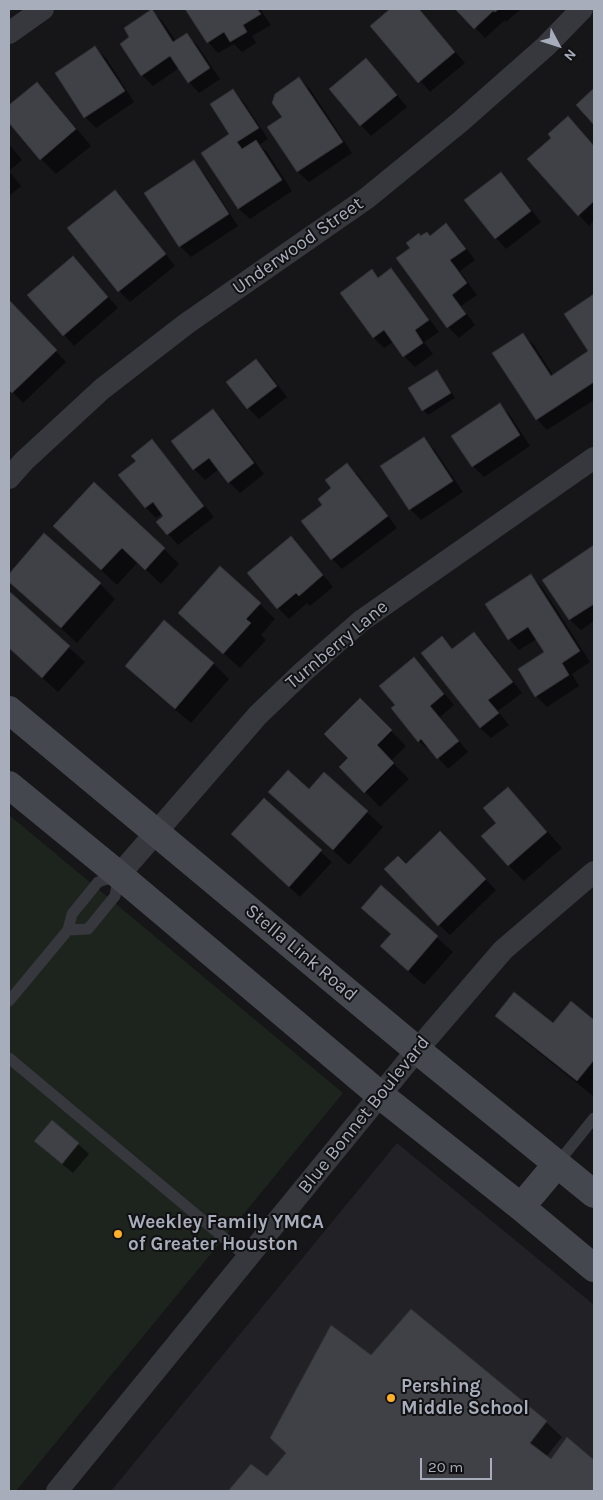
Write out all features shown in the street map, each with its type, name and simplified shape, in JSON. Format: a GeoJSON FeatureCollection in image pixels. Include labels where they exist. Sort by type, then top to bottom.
{"type":"FeatureCollection","features":[{"type":"Feature","properties":{"kind":"main road","name":"Stella Link Road"},"geometry":{"type":"LineString","coordinates":[[9,710],[594,1194]]}},
{"type":"Feature","properties":{"kind":"main road"},"geometry":{"type":"LineString","coordinates":[[9,785],[119,875],[380,1096],[521,1207],[594,1268]]}},
{"type":"Feature","properties":{"kind":"main road"},"geometry":{"type":"LineString","coordinates":[[521,1207],[557,1164]]}},
{"type":"Feature","properties":{"kind":"street"},"geometry":{"type":"LineString","coordinates":[[9,33],[43,9]]}},
{"type":"Feature","properties":{"kind":"street","name":"Underwood Street"},"geometry":{"type":"LineString","coordinates":[[9,478],[24,461],[102,389],[186,324],[367,198],[460,122],[546,46],[582,9]]}},
{"type":"Feature","properties":{"kind":"street","name":"Turnberry Lane"},"geometry":{"type":"LineString","coordinates":[[119,875],[258,715],[304,671],[361,621],[594,458]]}},
{"type":"Feature","properties":{"kind":"street","name":"Blue Bonnet Boulevard"},"geometry":{"type":"LineString","coordinates":[[57,1491],[380,1096],[503,950],[594,872]]}},
{"type":"Feature","properties":{"kind":"lane"},"geometry":{"type":"LineString","coordinates":[[9,1001],[68,930],[72,914],[98,882],[119,875],[115,896],[88,929],[68,930]]}},
{"type":"Feature","properties":{"kind":"lane"},"geometry":{"type":"LineString","coordinates":[[10,1061],[248,1258]]}},
{"type":"Feature","properties":{"kind":"lane"},"geometry":{"type":"LineString","coordinates":[[557,1164],[594,1118]]}},
{"type":"Feature","properties":{"kind":"shaded area","name":"Weekley Family YMCA of Greater Houston"},"geometry":{"type":"Polygon","coordinates":[[[9,815],[343,1093],[16,1491],[9,1491],[9,815]]]}},
{"type":"Feature","properties":{"kind":"shaded area","name":"Pershing Middle School"},"geometry":{"type":"Polygon","coordinates":[[[397,1143],[594,1305],[594,1491],[111,1491],[397,1143]]]}},
{"type":"Feature","properties":{"kind":"building"},"geometry":{"type":"Polygon","coordinates":[[[152,9],[173,42],[187,33],[210,68],[188,83],[170,56],[141,76],[120,44],[129,37],[124,28],[152,9]]]}},
{"type":"Feature","properties":{"kind":"building"},"geometry":{"type":"Polygon","coordinates":[[[185,9],[257,9],[261,14],[243,25],[247,32],[230,42],[224,32],[207,43],[185,9]]]}},
{"type":"Feature","properties":{"kind":"building"},"geometry":{"type":"Polygon","coordinates":[[[390,9],[419,9],[455,52],[418,83],[370,26],[390,9]]]}},
{"type":"Feature","properties":{"kind":"building"},"geometry":{"type":"Polygon","coordinates":[[[455,9],[499,9],[495,12],[493,11],[474,29],[455,9]]]}},
{"type":"Feature","properties":{"kind":"building"},"geometry":{"type":"Polygon","coordinates":[[[95,46],[125,91],[84,118],[55,73],[95,46]]]}},
{"type":"Feature","properties":{"kind":"building"},"geometry":{"type":"Polygon","coordinates":[[[366,58],[397,95],[360,126],[329,89],[366,58]]]}},
{"type":"Feature","properties":{"kind":"building"},"geometry":{"type":"Polygon","coordinates":[[[299,77],[343,142],[297,172],[267,127],[282,117],[272,103],[275,94],[299,77]]]}},
{"type":"Feature","properties":{"kind":"building"},"geometry":{"type":"Polygon","coordinates":[[[37,82],[76,129],[40,160],[9,123],[9,105],[37,82]]]}},
{"type":"Feature","properties":{"kind":"building"},"geometry":{"type":"Polygon","coordinates":[[[594,88],[594,125],[576,105],[594,88]]]}},
{"type":"Feature","properties":{"kind":"building"},"geometry":{"type":"Polygon","coordinates":[[[233,89],[259,128],[237,142],[242,149],[256,140],[282,180],[238,209],[201,153],[229,134],[210,104],[233,89]]]}},
{"type":"Feature","properties":{"kind":"building"},"geometry":{"type":"Polygon","coordinates":[[[568,116],[594,146],[594,201],[578,216],[527,159],[551,138],[548,134],[568,116]]]}},
{"type":"Feature","properties":{"kind":"building"},"geometry":{"type":"Polygon","coordinates":[[[194,160],[229,214],[179,247],[144,193],[194,160]]]}},
{"type":"Feature","properties":{"kind":"building"},"geometry":{"type":"Polygon","coordinates":[[[501,172],[531,211],[495,239],[464,200],[501,172]]]}},
{"type":"Feature","properties":{"kind":"building"},"geometry":{"type":"Polygon","coordinates":[[[115,190],[166,254],[118,292],[67,228],[115,190]]]}},
{"type":"Feature","properties":{"kind":"building"},"geometry":{"type":"Polygon","coordinates":[[[446,223],[466,249],[450,260],[467,283],[452,295],[466,314],[447,328],[396,258],[410,248],[406,243],[419,233],[420,236],[427,232],[430,236],[446,223]]]}},
{"type":"Feature","properties":{"kind":"building"},"geometry":{"type":"Polygon","coordinates":[[[73,256],[108,297],[63,336],[27,295],[73,256]]]}},
{"type":"Feature","properties":{"kind":"building"},"geometry":{"type":"Polygon","coordinates":[[[391,268],[429,320],[415,330],[423,343],[403,357],[384,330],[373,338],[340,293],[372,269],[378,278],[391,268]]]}},
{"type":"Feature","properties":{"kind":"building"},"geometry":{"type":"Polygon","coordinates":[[[594,294],[594,382],[536,420],[492,353],[523,333],[551,376],[588,351],[564,314],[594,294]]]}},
{"type":"Feature","properties":{"kind":"building"},"geometry":{"type":"Polygon","coordinates":[[[9,300],[57,350],[12,393],[9,390],[9,300]]]}},
{"type":"Feature","properties":{"kind":"building"},"geometry":{"type":"Polygon","coordinates":[[[256,359],[277,386],[247,409],[226,382],[256,359]]]}},
{"type":"Feature","properties":{"kind":"building"},"geometry":{"type":"Polygon","coordinates":[[[437,370],[451,393],[422,411],[408,388],[437,370]]]}},
{"type":"Feature","properties":{"kind":"building"},"geometry":{"type":"Polygon","coordinates":[[[500,403],[520,435],[472,467],[451,436],[500,403]]]}},
{"type":"Feature","properties":{"kind":"building"},"geometry":{"type":"Polygon","coordinates":[[[213,409],[254,463],[228,483],[209,458],[193,470],[171,441],[213,409]]]}},
{"type":"Feature","properties":{"kind":"building"},"geometry":{"type":"Polygon","coordinates":[[[424,437],[453,481],[409,510],[380,466],[424,437]]]}},
{"type":"Feature","properties":{"kind":"building"},"geometry":{"type":"Polygon","coordinates":[[[152,439],[204,506],[167,535],[156,522],[163,516],[153,502],[145,508],[118,475],[136,461],[131,456],[152,439]]]}},
{"type":"Feature","properties":{"kind":"building"},"geometry":{"type":"Polygon","coordinates":[[[347,463],[388,516],[331,560],[301,521],[322,505],[318,499],[331,488],[325,480],[347,463]]]}},
{"type":"Feature","properties":{"kind":"building"},"geometry":{"type":"Polygon","coordinates":[[[94,482],[165,548],[145,570],[122,548],[101,570],[53,526],[94,482]]]}},
{"type":"Feature","properties":{"kind":"building"},"geometry":{"type":"Polygon","coordinates":[[[44,533],[101,583],[61,628],[9,582],[9,574],[44,533]]]}},
{"type":"Feature","properties":{"kind":"building"},"geometry":{"type":"Polygon","coordinates":[[[291,536],[323,575],[299,596],[296,593],[277,609],[247,573],[291,536]]]}},
{"type":"Feature","properties":{"kind":"building"},"geometry":{"type":"Polygon","coordinates":[[[594,545],[594,604],[569,620],[542,580],[594,545]]]}},
{"type":"Feature","properties":{"kind":"building"},"geometry":{"type":"Polygon","coordinates":[[[220,566],[261,603],[246,619],[251,623],[223,654],[178,613],[220,566]]]}},
{"type":"Feature","properties":{"kind":"building"},"geometry":{"type":"Polygon","coordinates":[[[531,574],[580,651],[562,663],[569,675],[535,697],[518,669],[544,652],[528,627],[508,640],[485,604],[531,574]]]}},
{"type":"Feature","properties":{"kind":"building"},"geometry":{"type":"Polygon","coordinates":[[[9,591],[70,646],[42,678],[9,648],[9,591]]]}},
{"type":"Feature","properties":{"kind":"building"},"geometry":{"type":"Polygon","coordinates":[[[164,620],[214,663],[175,709],[125,666],[164,620]]]}},
{"type":"Feature","properties":{"kind":"building"},"geometry":{"type":"Polygon","coordinates":[[[474,632],[513,682],[488,700],[499,713],[480,728],[421,653],[442,636],[452,649],[474,632]]]}},
{"type":"Feature","properties":{"kind":"building"},"geometry":{"type":"Polygon","coordinates":[[[414,657],[444,694],[430,706],[459,741],[437,759],[421,739],[418,742],[391,708],[395,705],[379,686],[414,657]]]}},
{"type":"Feature","properties":{"kind":"building"},"geometry":{"type":"Polygon","coordinates":[[[360,698],[392,730],[377,745],[394,763],[364,793],[339,767],[348,758],[324,734],[360,698]]]}},
{"type":"Feature","properties":{"kind":"building"},"geometry":{"type":"Polygon","coordinates":[[[288,770],[309,789],[324,772],[368,811],[333,850],[268,792],[288,770]]]}},
{"type":"Feature","properties":{"kind":"building"},"geometry":{"type":"Polygon","coordinates":[[[508,787],[547,832],[508,866],[481,836],[496,823],[483,808],[508,787]]]}},
{"type":"Feature","properties":{"kind":"building"},"geometry":{"type":"Polygon","coordinates":[[[264,798],[322,850],[289,887],[231,834],[264,798]]]}},
{"type":"Feature","properties":{"kind":"building"},"geometry":{"type":"Polygon","coordinates":[[[440,831],[486,879],[438,926],[384,869],[398,856],[406,864],[440,831]]]}},
{"type":"Feature","properties":{"kind":"building"},"geometry":{"type":"Polygon","coordinates":[[[381,885],[438,936],[408,971],[380,946],[391,934],[361,908],[381,885]]]}},
{"type":"Feature","properties":{"kind":"building"},"geometry":{"type":"Polygon","coordinates":[[[514,992],[553,1023],[571,1001],[594,1020],[594,1060],[577,1081],[495,1016],[514,992]]]}},
{"type":"Feature","properties":{"kind":"building"},"geometry":{"type":"Polygon","coordinates":[[[52,1120],[79,1143],[62,1164],[34,1141],[52,1120]]]}},
{"type":"Feature","properties":{"kind":"building"},"geometry":{"type":"Polygon","coordinates":[[[411,1309],[547,1421],[530,1443],[551,1459],[567,1437],[594,1460],[594,1491],[228,1491],[251,1464],[267,1476],[286,1453],[270,1438],[331,1325],[371,1355],[411,1309]]]}},
{"type":"Feature","properties":{"kind":"place","name":"Weekley Family YMCA of Greater Houston"},"geometry":{"type":"Point","coordinates":[118,1234]}},
{"type":"Feature","properties":{"kind":"place","name":"Pershing Middle School"},"geometry":{"type":"Point","coordinates":[391,1398]}}]}
